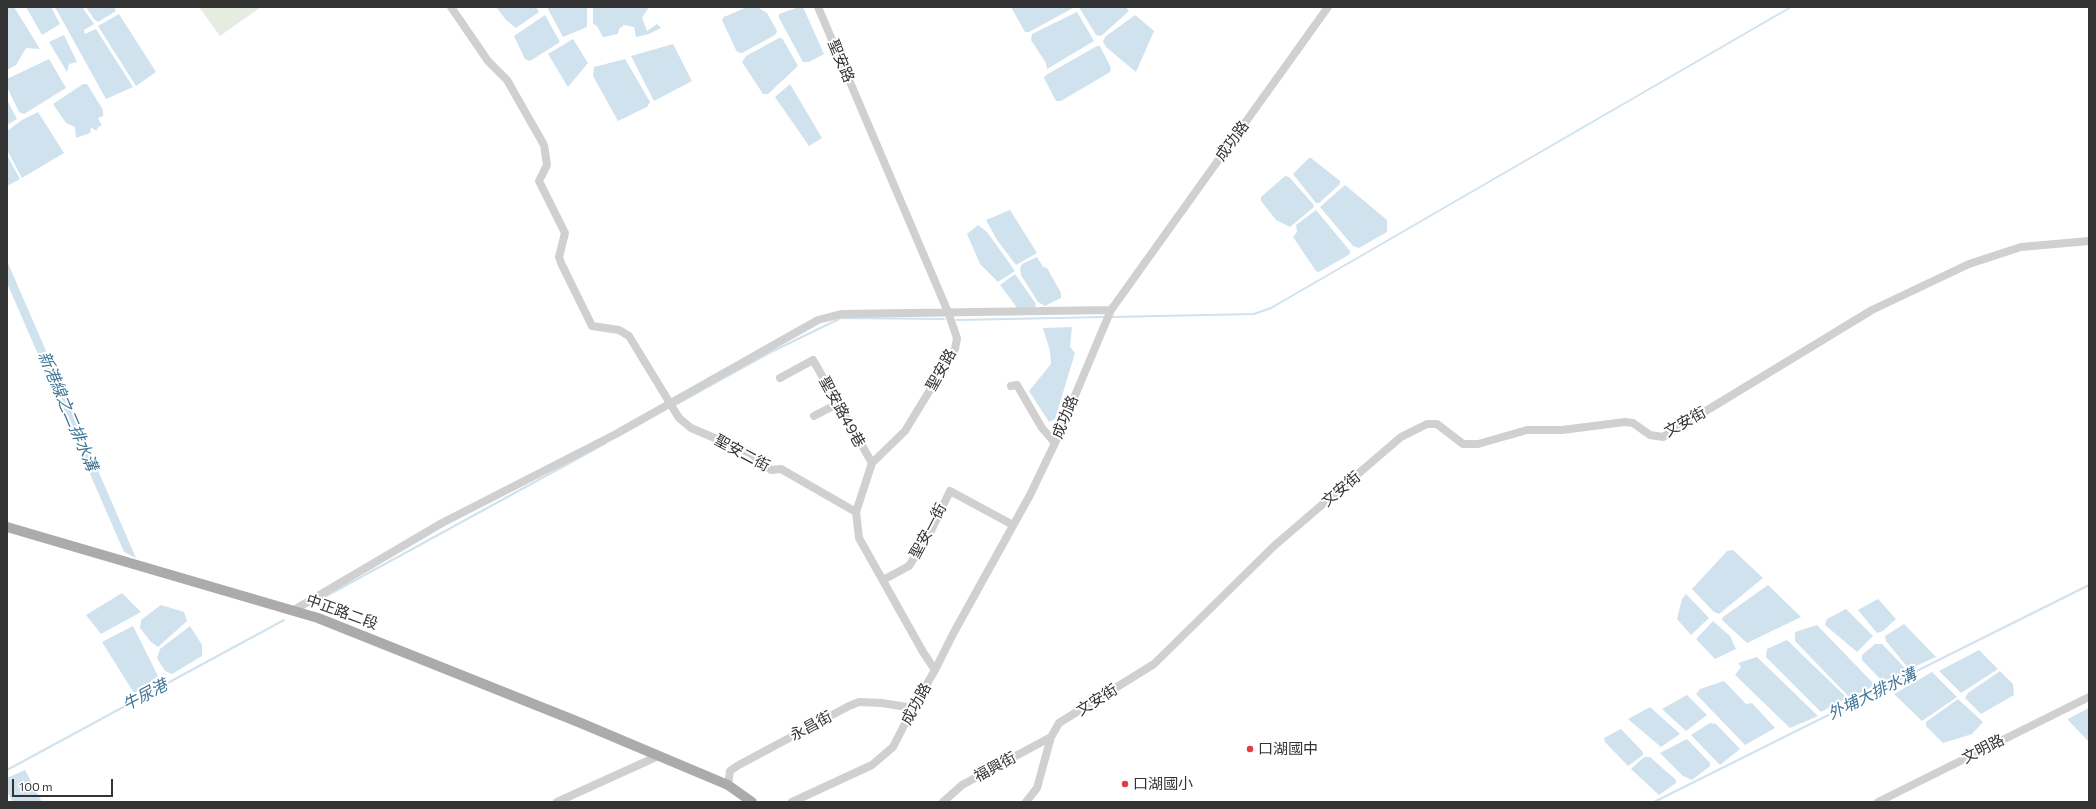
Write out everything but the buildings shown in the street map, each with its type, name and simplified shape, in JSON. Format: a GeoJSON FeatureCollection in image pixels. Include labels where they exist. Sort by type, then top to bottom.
{"type":"FeatureCollection","features":[{"type":"Feature","properties":{"kind":"main road","name":"中正路二段"},"geometry":{"type":"LineString","coordinates":[[7,527],[318,618],[474,680],[728,786],[752,802]]}},
{"type":"Feature","properties":{"kind":"street","name":"聖安二街"},"geometry":{"type":"LineString","coordinates":[[451,7],[488,61],[507,80],[544,146],[547,166],[539,181],[566,233],[560,257],[561,263],[592,326],[619,330],[629,336],[679,418],[691,428],[750,453],[771,470],[781,469],[856,512]]}},
{"type":"Feature","properties":{"kind":"street","name":"聖安路"},"geometry":{"type":"LineString","coordinates":[[818,7],[948,312],[957,338],[955,349],[905,432],[872,463],[856,512],[860,538],[923,652],[935,670]]}},
{"type":"Feature","properties":{"kind":"street","name":"成功路"},"geometry":{"type":"LineString","coordinates":[[792,802],[872,764],[886,755],[894,747],[913,708],[1030,494],[1055,443],[1108,314],[1328,7]]}},
{"type":"Feature","properties":{"kind":"street","name":"文安街"},"geometry":{"type":"LineString","coordinates":[[1026,802],[1037,788],[1051,738],[1059,723],[1154,664],[1274,546],[1401,437],[1427,424],[1437,424],[1463,444],[1478,444],[1527,430],[1562,430],[1625,422],[1633,423],[1650,435],[1663,437],[1872,310],[1968,264],[2021,247],[2089,241]]}},
{"type":"Feature","properties":{"kind":"street"},"geometry":{"type":"LineString","coordinates":[[294,610],[442,523],[672,405],[818,320],[842,314],[948,312],[1108,314]]}},
{"type":"Feature","properties":{"kind":"street","name":"聖安路49巷"},"geometry":{"type":"LineString","coordinates":[[780,378],[813,360],[872,463]]}},
{"type":"Feature","properties":{"kind":"street"},"geometry":{"type":"LineString","coordinates":[[1011,386],[1017,385],[1042,428],[1055,443]]}},
{"type":"Feature","properties":{"kind":"street"},"geometry":{"type":"LineString","coordinates":[[814,416],[837,404]]}},
{"type":"Feature","properties":{"kind":"street","name":"聖安一街"},"geometry":{"type":"LineString","coordinates":[[883,580],[909,566],[929,535],[950,491],[1013,525]]}},
{"type":"Feature","properties":{"kind":"street","name":"文明路"},"geometry":{"type":"LineString","coordinates":[[1878,802],[2089,697]]}},
{"type":"Feature","properties":{"kind":"street","name":"永昌街"},"geometry":{"type":"LineString","coordinates":[[728,786],[730,771],[736,766],[849,706],[859,702],[882,703],[913,708]]}},
{"type":"Feature","properties":{"kind":"street","name":"福興街"},"geometry":{"type":"LineString","coordinates":[[942,802],[962,785],[1051,738]]}},
{"type":"Feature","properties":{"kind":"street"},"geometry":{"type":"LineString","coordinates":[[557,802],[656,757]]}},
{"type":"Feature","properties":{"kind":"shaded area"},"geometry":{"type":"Polygon","coordinates":[[[199,7],[261,7],[220,36],[199,7]]]}},
{"type":"Feature","properties":{"kind":"water"},"geometry":{"type":"Polygon","coordinates":[[[7,7],[14,7],[40,49],[26,48],[16,65],[7,70],[7,7]]]}},
{"type":"Feature","properties":{"kind":"water"},"geometry":{"type":"Polygon","coordinates":[[[26,7],[51,7],[60,24],[42,35],[26,7]]]}},
{"type":"Feature","properties":{"kind":"water"},"geometry":{"type":"Polygon","coordinates":[[[55,7],[82,7],[94,24],[84,30],[85,34],[96,29],[133,87],[106,99],[55,7]]]}},
{"type":"Feature","properties":{"kind":"water"},"geometry":{"type":"Polygon","coordinates":[[[86,7],[114,7],[116,11],[98,22],[94,19],[86,7]]]}},
{"type":"Feature","properties":{"kind":"water"},"geometry":{"type":"Polygon","coordinates":[[[496,7],[536,7],[539,12],[516,28],[506,20],[496,7]]]}},
{"type":"Feature","properties":{"kind":"water"},"geometry":{"type":"Polygon","coordinates":[[[547,7],[587,7],[587,27],[563,37],[547,7]]]}},
{"type":"Feature","properties":{"kind":"water"},"geometry":{"type":"Polygon","coordinates":[[[593,7],[649,7],[642,18],[647,31],[657,24],[661,28],[649,34],[636,37],[634,27],[624,25],[619,29],[618,34],[603,37],[597,26],[593,24],[593,7]]]}},
{"type":"Feature","properties":{"kind":"water"},"geometry":{"type":"Polygon","coordinates":[[[747,7],[757,7],[767,13],[777,31],[775,35],[742,53],[737,52],[722,20],[724,17],[747,7]]]}},
{"type":"Feature","properties":{"kind":"water"},"geometry":{"type":"Polygon","coordinates":[[[803,7],[824,54],[809,62],[803,62],[779,18],[779,14],[803,7]]]}},
{"type":"Feature","properties":{"kind":"water"},"geometry":{"type":"Polygon","coordinates":[[[1011,7],[1073,8],[1029,32],[1025,32],[1011,7]]]}},
{"type":"Feature","properties":{"kind":"water"},"geometry":{"type":"Polygon","coordinates":[[[1079,7],[1126,7],[1129,11],[1101,36],[1096,35],[1079,7]]]}},
{"type":"Feature","properties":{"kind":"water"},"geometry":{"type":"Polygon","coordinates":[[[1077,12],[1094,41],[1047,69],[1046,63],[1031,40],[1032,34],[1077,12]]]}},
{"type":"Feature","properties":{"kind":"water"},"geometry":{"type":"Polygon","coordinates":[[[119,14],[156,72],[136,86],[98,26],[119,14]]]}},
{"type":"Feature","properties":{"kind":"water"},"geometry":{"type":"Polygon","coordinates":[[[545,15],[560,42],[530,61],[525,59],[514,36],[545,15]]]}},
{"type":"Feature","properties":{"kind":"water"},"geometry":{"type":"Polygon","coordinates":[[[1135,15],[1154,31],[1136,72],[1106,47],[1103,42],[1105,37],[1135,15]]]}},
{"type":"Feature","properties":{"kind":"water"},"geometry":{"type":"Polygon","coordinates":[[[64,35],[77,62],[69,64],[67,72],[49,42],[64,35]]]}},
{"type":"Feature","properties":{"kind":"water"},"geometry":{"type":"Polygon","coordinates":[[[779,38],[782,38],[798,66],[768,94],[763,94],[742,62],[746,56],[779,38]]]}},
{"type":"Feature","properties":{"kind":"water"},"geometry":{"type":"Polygon","coordinates":[[[573,39],[588,63],[568,87],[548,54],[573,39]]]}},
{"type":"Feature","properties":{"kind":"water"},"geometry":{"type":"Polygon","coordinates":[[[673,44],[692,81],[654,101],[631,56],[673,44]]]}},
{"type":"Feature","properties":{"kind":"water"},"geometry":{"type":"Polygon","coordinates":[[[1097,46],[1100,46],[1111,68],[1110,72],[1061,101],[1056,101],[1044,78],[1046,75],[1097,46]]]}},
{"type":"Feature","properties":{"kind":"water"},"geometry":{"type":"Polygon","coordinates":[[[49,59],[66,88],[24,114],[19,112],[7,87],[7,79],[49,59]]]}},
{"type":"Feature","properties":{"kind":"water"},"geometry":{"type":"Polygon","coordinates":[[[625,59],[650,102],[647,107],[618,121],[593,76],[594,67],[625,59]]]}},
{"type":"Feature","properties":{"kind":"water"},"geometry":{"type":"Polygon","coordinates":[[[83,84],[87,84],[103,110],[103,116],[98,118],[102,126],[99,126],[96,131],[91,127],[90,133],[76,138],[75,127],[66,123],[53,104],[83,84]]]}},
{"type":"Feature","properties":{"kind":"water"},"geometry":{"type":"Polygon","coordinates":[[[790,84],[822,138],[809,146],[775,97],[790,84]]]}},
{"type":"Feature","properties":{"kind":"water"},"geometry":{"type":"Polygon","coordinates":[[[7,100],[17,119],[7,125],[7,100]]]}},
{"type":"Feature","properties":{"kind":"water"},"geometry":{"type":"Polygon","coordinates":[[[38,112],[64,153],[22,178],[7,150],[7,131],[22,120],[38,112]]]}},
{"type":"Feature","properties":{"kind":"water"},"geometry":{"type":"Polygon","coordinates":[[[7,155],[20,179],[7,186],[7,155]]]}},
{"type":"Feature","properties":{"kind":"water"},"geometry":{"type":"Polygon","coordinates":[[[1309,158],[1340,181],[1340,184],[1319,203],[1316,203],[1293,174],[1309,158]]]}},
{"type":"Feature","properties":{"kind":"water"},"geometry":{"type":"Polygon","coordinates":[[[1285,176],[1289,177],[1314,207],[1290,227],[1276,220],[1261,201],[1261,197],[1285,176]]]}},
{"type":"Feature","properties":{"kind":"water"},"geometry":{"type":"Polygon","coordinates":[[[1345,185],[1387,220],[1387,232],[1359,248],[1353,246],[1320,207],[1345,185]]]}},
{"type":"Feature","properties":{"kind":"water"},"geometry":{"type":"Polygon","coordinates":[[[1010,210],[1037,253],[1016,265],[997,240],[986,220],[1010,210]]]}},
{"type":"Feature","properties":{"kind":"water"},"geometry":{"type":"Polygon","coordinates":[[[1316,210],[1350,251],[1350,254],[1319,272],[1316,271],[1293,237],[1297,232],[1296,225],[1316,210]]]}},
{"type":"Feature","properties":{"kind":"water"},"geometry":{"type":"Polygon","coordinates":[[[978,225],[987,232],[1015,271],[998,282],[980,264],[967,234],[978,225]]]}},
{"type":"Feature","properties":{"kind":"water"},"geometry":{"type":"Polygon","coordinates":[[[1037,257],[1043,267],[1047,268],[1061,293],[1061,298],[1045,306],[1038,302],[1021,275],[1020,268],[1022,264],[1037,257]]]}},
{"type":"Feature","properties":{"kind":"water","name":"新港線之二排水溝"},"geometry":{"type":"Polygon","coordinates":[[[7,261],[136,558],[124,552],[7,283],[7,261]]]}},
{"type":"Feature","properties":{"kind":"water"},"geometry":{"type":"Polygon","coordinates":[[[1015,274],[1036,304],[1035,308],[1018,309],[1000,285],[1015,274]]]}},
{"type":"Feature","properties":{"kind":"water"},"geometry":{"type":"Polygon","coordinates":[[[1072,327],[1070,347],[1075,353],[1055,419],[1049,422],[1029,391],[1051,364],[1050,351],[1043,328],[1072,327]]]}},
{"type":"Feature","properties":{"kind":"water"},"geometry":{"type":"Polygon","coordinates":[[[1733,550],[1763,578],[1719,614],[1714,612],[1692,589],[1727,551],[1733,550]]]}},
{"type":"Feature","properties":{"kind":"water"},"geometry":{"type":"Polygon","coordinates":[[[1768,585],[1801,617],[1747,643],[1722,620],[1723,617],[1768,585]]]}},
{"type":"Feature","properties":{"kind":"water"},"geometry":{"type":"Polygon","coordinates":[[[122,593],[141,612],[101,634],[86,615],[122,593]]]}},
{"type":"Feature","properties":{"kind":"water"},"geometry":{"type":"Polygon","coordinates":[[[1686,594],[1709,618],[1691,635],[1677,619],[1682,599],[1686,594]]]}},
{"type":"Feature","properties":{"kind":"water"},"geometry":{"type":"Polygon","coordinates":[[[1878,599],[1896,619],[1883,631],[1877,633],[1858,610],[1878,599]]]}},
{"type":"Feature","properties":{"kind":"water"},"geometry":{"type":"Polygon","coordinates":[[[161,605],[184,612],[187,621],[158,647],[151,642],[140,628],[141,620],[161,605]]]}},
{"type":"Feature","properties":{"kind":"water"},"geometry":{"type":"Polygon","coordinates":[[[1846,609],[1873,636],[1857,652],[1825,625],[1827,619],[1846,609]]]}},
{"type":"Feature","properties":{"kind":"water"},"geometry":{"type":"Polygon","coordinates":[[[1713,621],[1730,636],[1736,649],[1715,659],[1696,639],[1713,621]]]}},
{"type":"Feature","properties":{"kind":"water"},"geometry":{"type":"Polygon","coordinates":[[[1904,624],[1936,657],[1909,669],[1886,641],[1885,636],[1904,624]]]}},
{"type":"Feature","properties":{"kind":"water"},"geometry":{"type":"Polygon","coordinates":[[[1817,625],[1872,682],[1873,686],[1850,698],[1795,641],[1795,632],[1817,625]]]}},
{"type":"Feature","properties":{"kind":"water"},"geometry":{"type":"Polygon","coordinates":[[[133,626],[158,676],[134,693],[102,642],[133,626]]]}},
{"type":"Feature","properties":{"kind":"water"},"geometry":{"type":"Polygon","coordinates":[[[190,626],[202,645],[202,656],[172,674],[165,671],[157,658],[160,649],[190,626]]]}},
{"type":"Feature","properties":{"kind":"water"},"geometry":{"type":"Polygon","coordinates":[[[1787,640],[1845,696],[1845,699],[1821,712],[1766,657],[1767,649],[1787,640]]]}},
{"type":"Feature","properties":{"kind":"water"},"geometry":{"type":"Polygon","coordinates":[[[1875,644],[1882,644],[1905,668],[1906,673],[1884,683],[1862,660],[1862,655],[1875,644]]]}},
{"type":"Feature","properties":{"kind":"water"},"geometry":{"type":"Polygon","coordinates":[[[1979,650],[1998,669],[1961,693],[1939,671],[1979,650]]]}},
{"type":"Feature","properties":{"kind":"water"},"geometry":{"type":"Polygon","coordinates":[[[1757,657],[1818,716],[1790,728],[1735,675],[1741,667],[1738,663],[1757,657]]]}},
{"type":"Feature","properties":{"kind":"water"},"geometry":{"type":"Polygon","coordinates":[[[2000,671],[2013,684],[2014,695],[1981,714],[1965,698],[1968,693],[2000,671]]]}},
{"type":"Feature","properties":{"kind":"water"},"geometry":{"type":"Polygon","coordinates":[[[1932,672],[1957,697],[1922,721],[1894,694],[1932,672]]]}},
{"type":"Feature","properties":{"kind":"water"},"geometry":{"type":"Polygon","coordinates":[[[1724,681],[1746,704],[1752,703],[1775,728],[1745,745],[1696,694],[1700,689],[1724,681]]]}},
{"type":"Feature","properties":{"kind":"water"},"geometry":{"type":"Polygon","coordinates":[[[1687,695],[1707,715],[1686,731],[1662,709],[1687,695]]]}},
{"type":"Feature","properties":{"kind":"water"},"geometry":{"type":"Polygon","coordinates":[[[1958,699],[1983,722],[1972,734],[1943,743],[1926,726],[1926,722],[1958,699]]]}},
{"type":"Feature","properties":{"kind":"water"},"geometry":{"type":"Polygon","coordinates":[[[1650,707],[1680,734],[1661,747],[1628,719],[1650,707]]]}},
{"type":"Feature","properties":{"kind":"water"},"geometry":{"type":"Polygon","coordinates":[[[2089,708],[2089,742],[2068,719],[2089,708]]]}},
{"type":"Feature","properties":{"kind":"water"},"geometry":{"type":"Polygon","coordinates":[[[1710,723],[1716,724],[1740,749],[1720,765],[1691,735],[1710,723]]]}},
{"type":"Feature","properties":{"kind":"water"},"geometry":{"type":"Polygon","coordinates":[[[1621,729],[1643,752],[1643,755],[1628,766],[1605,742],[1604,738],[1621,729]]]}},
{"type":"Feature","properties":{"kind":"water"},"geometry":{"type":"Polygon","coordinates":[[[1687,739],[1710,763],[1710,766],[1692,780],[1683,776],[1660,753],[1687,739]]]}},
{"type":"Feature","properties":{"kind":"water"},"geometry":{"type":"Polygon","coordinates":[[[1644,757],[1650,757],[1676,780],[1676,783],[1659,795],[1631,769],[1644,757]]]}},
{"type":"Feature","properties":{"kind":"water"},"geometry":{"type":"Polygon","coordinates":[[[25,770],[42,802],[13,802],[7,792],[7,778],[25,770]]]}},
{"type":"Feature","properties":{"kind":"waterway"},"geometry":{"type":"LineString","coordinates":[[1111,317],[1254,314],[1271,308],[1791,7]]}},
{"type":"Feature","properties":{"kind":"waterway"},"geometry":{"type":"LineString","coordinates":[[957,320],[1106,317]]}},
{"type":"Feature","properties":{"kind":"waterway"},"geometry":{"type":"LineString","coordinates":[[675,405],[771,352],[841,318],[944,319]]}},
{"type":"Feature","properties":{"kind":"waterway"},"geometry":{"type":"LineString","coordinates":[[310,605],[606,443]]}},
{"type":"Feature","properties":{"kind":"waterway","name":"外埔大排水溝"},"geometry":{"type":"LineString","coordinates":[[1654,802],[2089,585]]}},
{"type":"Feature","properties":{"kind":"waterway","name":"牛尿港"},"geometry":{"type":"LineString","coordinates":[[7,770],[284,620]]}},
{"type":"Feature","properties":{"kind":"place","name":"口湖國中"},"geometry":{"type":"Point","coordinates":[1250,749]}},
{"type":"Feature","properties":{"kind":"place","name":"口湖國小"},"geometry":{"type":"Point","coordinates":[1125,784]}}]}
